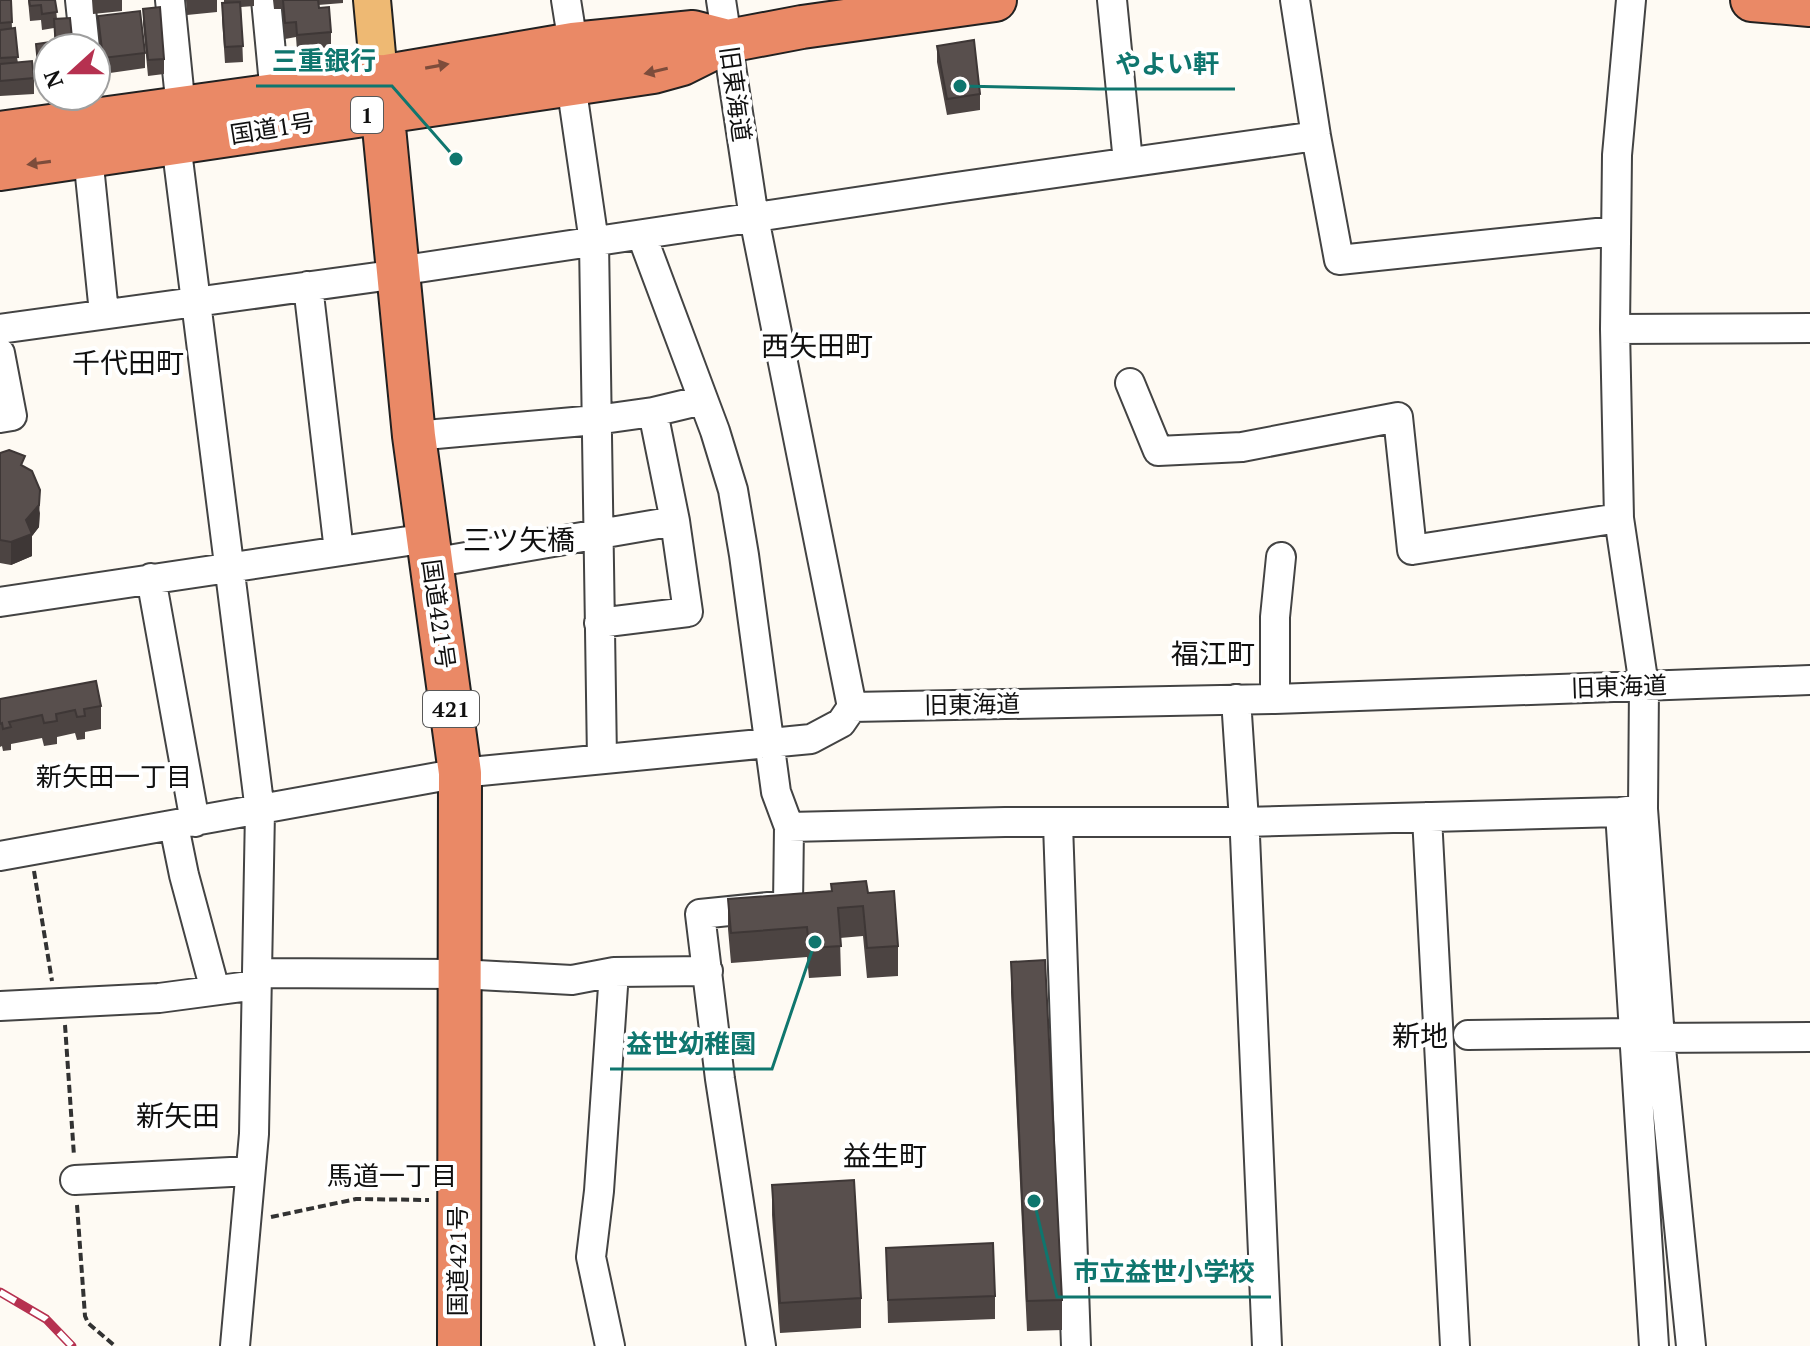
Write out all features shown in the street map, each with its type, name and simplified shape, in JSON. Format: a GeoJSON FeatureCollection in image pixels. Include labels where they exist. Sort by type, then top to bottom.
{"type":"FeatureCollection","features":[{"type":"Feature","properties":{"kind":"highway","name":"国道1号"},"geometry":{"type":"LineString","coordinates":[[0,133],[90,123],[178,126],[572,64],[653,72],[682,64],[728,41],[924,5],[995,0]]}},
{"type":"Feature","properties":{"kind":"highway"},"geometry":{"type":"LineString","coordinates":[[1752,0],[1810,5]]}},
{"type":"Feature","properties":{"kind":"highway","name":"国道1号"},"geometry":{"type":"LineString","coordinates":[[178,126],[275,95],[381,94]]}},
{"type":"Feature","properties":{"kind":"highway","name":"国道421号"},"geometry":{"type":"LineString","coordinates":[[381,94],[414,436],[460,773],[459,1346]]}},
{"type":"Feature","properties":{"kind":"highway","name":"国道1号"},"geometry":{"type":"LineString","coordinates":[[0,169],[90,123]]}},
{"type":"Feature","properties":{"kind":"main road"},"geometry":{"type":"LineString","coordinates":[[372,0],[381,94]]}},
{"type":"Feature","properties":{"kind":"street"},"geometry":{"type":"LineString","coordinates":[[80,0],[83,32]]}},
{"type":"Feature","properties":{"kind":"street"},"geometry":{"type":"LineString","coordinates":[[170,0],[178,126],[260,811],[254,1134],[235,1346]]}},
{"type":"Feature","properties":{"kind":"street"},"geometry":{"type":"LineString","coordinates":[[266,0],[275,95]]}},
{"type":"Feature","properties":{"kind":"street"},"geometry":{"type":"LineString","coordinates":[[566,0],[594,242],[602,759]]}},
{"type":"Feature","properties":{"kind":"street","name":"旧東海道"},"geometry":{"type":"LineString","coordinates":[[721,0],[754,218],[852,707],[1275,699],[1810,680]]}},
{"type":"Feature","properties":{"kind":"street"},"geometry":{"type":"LineString","coordinates":[[1112,0],[1128,162]]}},
{"type":"Feature","properties":{"kind":"street"},"geometry":{"type":"LineString","coordinates":[[1295,0],[1339,260],[1616,231]]}},
{"type":"Feature","properties":{"kind":"street"},"geometry":{"type":"LineString","coordinates":[[1631,0],[1617,155],[1615,329],[1619,518],[1644,686],[1632,811],[1654,1346]]}},
{"type":"Feature","properties":{"kind":"street"},"geometry":{"type":"LineString","coordinates":[[90,123],[104,313]]}},
{"type":"Feature","properties":{"kind":"street"},"geometry":{"type":"LineString","coordinates":[[0,329],[399,273],[1316,136]]}},
{"type":"Feature","properties":{"kind":"street"},"geometry":{"type":"LineString","coordinates":[[642,236],[733,490],[768,745],[776,792],[789,827],[788,905],[700,914],[720,1079],[761,1346],[770,1346]]}},
{"type":"Feature","properties":{"kind":"street"},"geometry":{"type":"LineString","coordinates":[[308,286],[339,551]]}},
{"type":"Feature","properties":{"kind":"street"},"geometry":{"type":"LineString","coordinates":[[1615,329],[1810,328]]}},
{"type":"Feature","properties":{"kind":"street"},"geometry":{"type":"LineString","coordinates":[[0,353],[12,416],[0,418]]}},
{"type":"Feature","properties":{"kind":"street"},"geometry":{"type":"LineString","coordinates":[[1130,383],[1158,451],[1242,447],[1398,417],[1412,550],[1619,518]]}},
{"type":"Feature","properties":{"kind":"street"},"geometry":{"type":"LineString","coordinates":[[414,436],[596,420],[653,412],[703,400]]}},
{"type":"Feature","properties":{"kind":"street"},"geometry":{"type":"LineString","coordinates":[[599,623],[688,612],[675,521],[653,412]]}},
{"type":"Feature","properties":{"kind":"street"},"geometry":{"type":"LineString","coordinates":[[0,602],[339,551],[430,551],[598,534],[675,521]]}},
{"type":"Feature","properties":{"kind":"street"},"geometry":{"type":"LineString","coordinates":[[1275,699],[1275,617],[1281,557]]}},
{"type":"Feature","properties":{"kind":"street"},"geometry":{"type":"LineString","coordinates":[[151,578],[185,824],[184,875],[215,990]]}},
{"type":"Feature","properties":{"kind":"street"},"geometry":{"type":"LineString","coordinates":[[1236,699],[1267,1346]]}},
{"type":"Feature","properties":{"kind":"street"},"geometry":{"type":"LineString","coordinates":[[0,856],[460,773],[811,739],[841,723],[852,707]]}},
{"type":"Feature","properties":{"kind":"street"},"geometry":{"type":"LineString","coordinates":[[789,827],[1005,822],[1243,822],[1632,811]]}},
{"type":"Feature","properties":{"kind":"street"},"geometry":{"type":"LineString","coordinates":[[1427,817],[1455,1346]]}},
{"type":"Feature","properties":{"kind":"street"},"geometry":{"type":"LineString","coordinates":[[1058,824],[1076,1346]]}},
{"type":"Feature","properties":{"kind":"street"},"geometry":{"type":"LineString","coordinates":[[0,1006],[159,998],[215,990],[257,979],[459,974],[572,980],[614,972],[708,971]]}},
{"type":"Feature","properties":{"kind":"street"},"geometry":{"type":"LineString","coordinates":[[610,1346],[591,1257],[599,1191],[614,972]]}},
{"type":"Feature","properties":{"kind":"street"},"geometry":{"type":"LineString","coordinates":[[1468,1035],[1810,1037]]}},
{"type":"Feature","properties":{"kind":"street"},"geometry":{"type":"LineString","coordinates":[[1643,1036],[1691,1346]]}},
{"type":"Feature","properties":{"kind":"street"},"geometry":{"type":"LineString","coordinates":[[75,1180],[250,1171]]}},
{"type":"Feature","properties":{"kind":"path"},"geometry":{"type":"LineString","coordinates":[[30,851],[56,1003]]}},
{"type":"Feature","properties":{"kind":"path"},"geometry":{"type":"LineString","coordinates":[[246,1222],[356,1199],[440,1200]]}},
{"type":"Feature","properties":{"kind":"building"},"geometry":{"type":"Polygon","coordinates":[[[0,0],[11,0],[12,22],[0,23],[0,0]]]}},
{"type":"Feature","properties":{"kind":"building"},"geometry":{"type":"Polygon","coordinates":[[[29,0],[55,0],[57,12],[42,14],[41,5],[30,6],[29,0]]]}},
{"type":"Feature","properties":{"kind":"building"},"geometry":{"type":"Polygon","coordinates":[[[283,0],[318,0],[319,8],[329,7],[331,32],[297,35],[296,22],[285,23],[283,0]]]}},
{"type":"Feature","properties":{"kind":"building"},"geometry":{"type":"Polygon","coordinates":[[[240,2],[243,46],[225,47],[222,3],[240,2]]]}},
{"type":"Feature","properties":{"kind":"building"},"geometry":{"type":"Polygon","coordinates":[[[160,7],[164,59],[148,60],[143,9],[160,7]]]}},
{"type":"Feature","properties":{"kind":"building"},"geometry":{"type":"Polygon","coordinates":[[[140,11],[145,53],[112,57],[112,32],[100,32],[98,16],[140,11]]]}},
{"type":"Feature","properties":{"kind":"building"},"geometry":{"type":"Polygon","coordinates":[[[70,18],[71,32],[55,32],[54,19],[70,18]]]}},
{"type":"Feature","properties":{"kind":"building"},"geometry":{"type":"Polygon","coordinates":[[[15,28],[18,57],[0,58],[0,30],[15,28]]]}},
{"type":"Feature","properties":{"kind":"building"},"geometry":{"type":"Polygon","coordinates":[[[974,40],[980,94],[947,99],[937,46],[974,40]]]}},
{"type":"Feature","properties":{"kind":"building"},"geometry":{"type":"Polygon","coordinates":[[[32,61],[32,78],[0,81],[0,64],[32,61]]]}},
{"type":"Feature","properties":{"kind":"building"},"geometry":{"type":"Polygon","coordinates":[[[9,450],[25,456],[21,465],[32,471],[40,490],[39,505],[26,520],[32,534],[11,542],[0,540],[0,453],[9,450]]]}},
{"type":"Feature","properties":{"kind":"building"},"geometry":{"type":"Polygon","coordinates":[[[96,681],[101,706],[84,709],[85,716],[77,717],[75,710],[56,714],[57,721],[44,723],[42,715],[9,722],[11,727],[3,729],[0,724],[0,699],[96,681]]]}},
{"type":"Feature","properties":{"kind":"building"},"geometry":{"type":"Polygon","coordinates":[[[866,881],[868,893],[894,891],[898,946],[867,948],[863,906],[838,908],[841,946],[809,948],[807,927],[731,933],[728,899],[832,891],[831,884],[866,881]]]}},
{"type":"Feature","properties":{"kind":"building"},"geometry":{"type":"Polygon","coordinates":[[[1045,960],[1062,1300],[1027,1301],[1011,962],[1045,960]]]}},
{"type":"Feature","properties":{"kind":"building"},"geometry":{"type":"Polygon","coordinates":[[[854,1180],[861,1298],[780,1303],[772,1185],[854,1180]]]}},
{"type":"Feature","properties":{"kind":"building"},"geometry":{"type":"Polygon","coordinates":[[[993,1243],[995,1296],[888,1300],[886,1248],[993,1243]]]}},
{"type":"Feature","properties":{"kind":"railway"},"geometry":{"type":"LineString","coordinates":[[0,1292],[46,1319],[72,1346]]}},
{"type":"Feature","properties":{"kind":"place","name":"やよい軒"},"geometry":{"type":"Point","coordinates":[960,86]}},
{"type":"Feature","properties":{"kind":"place","name":"三重銀行"},"geometry":{"type":"Point","coordinates":[456,159]}},
{"type":"Feature","properties":{"kind":"place","name":"益世幼稚園"},"geometry":{"type":"Point","coordinates":[815,942]}},
{"type":"Feature","properties":{"kind":"place","name":"市立益世小学校"},"geometry":{"type":"Point","coordinates":[1034,1201]}},
{"type":"Feature","properties":{"kind":"district","name":"西矢田町"},"geometry":{"type":"Point","coordinates":[817,346]}},
{"type":"Feature","properties":{"kind":"district","name":"千代田町"},"geometry":{"type":"Point","coordinates":[128,363]}},
{"type":"Feature","properties":{"kind":"district","name":"三ツ矢橋"},"geometry":{"type":"Point","coordinates":[519,540]}},
{"type":"Feature","properties":{"kind":"district","name":"福江町"},"geometry":{"type":"Point","coordinates":[1213,654]}},
{"type":"Feature","properties":{"kind":"district","name":"新矢田一丁目"},"geometry":{"type":"Point","coordinates":[114,777]}},
{"type":"Feature","properties":{"kind":"district","name":"新地"},"geometry":{"type":"Point","coordinates":[1420,1036]}},
{"type":"Feature","properties":{"kind":"district","name":"新矢田"},"geometry":{"type":"Point","coordinates":[178,1116]}},
{"type":"Feature","properties":{"kind":"district","name":"益生町"},"geometry":{"type":"Point","coordinates":[885,1156]}},
{"type":"Feature","properties":{"kind":"district","name":"馬道一丁目"},"geometry":{"type":"Point","coordinates":[392,1176]}}]}
